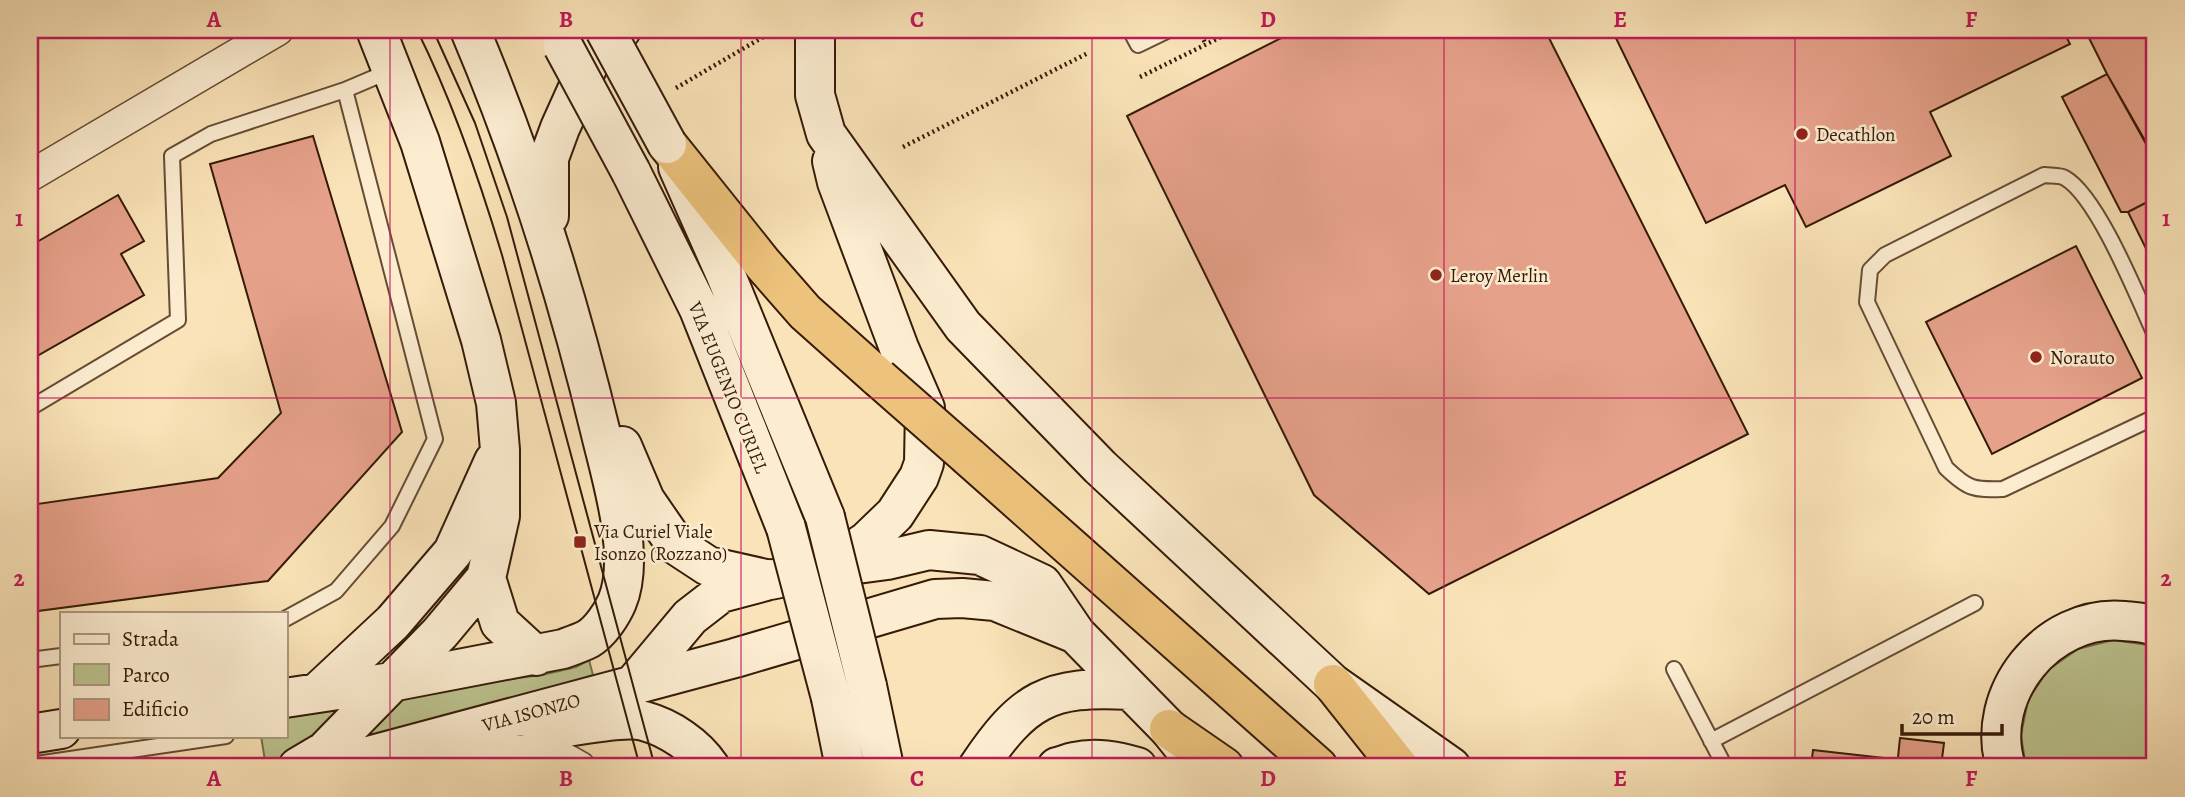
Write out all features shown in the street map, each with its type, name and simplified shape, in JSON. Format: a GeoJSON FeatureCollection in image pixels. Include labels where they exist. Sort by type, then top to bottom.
{"type":"FeatureCollection","features":[{"type":"Feature","properties":{"kind":"highway"},"geometry":{"type":"LineString","coordinates":[[667,144],[805,312],[1318,767]]}},
{"type":"Feature","properties":{"kind":"highway"},"geometry":{"type":"LineString","coordinates":[[1333,684],[1399,767]]}},
{"type":"Feature","properties":{"kind":"highway"},"geometry":{"type":"LineString","coordinates":[[1169,729],[1224,767]]}},
{"type":"Feature","properties":{"kind":"main road"},"geometry":{"type":"LineString","coordinates":[[298,767],[325,751],[440,633],[486,578],[500,516],[496,403],[481,340],[420,142],[376,30]]}},
{"type":"Feature","properties":{"kind":"main road"},"geometry":{"type":"LineString","coordinates":[[301,695],[391,682],[563,649],[589,638],[606,620],[618,600],[624,551],[618,503],[580,348],[549,243],[470,30]]}},
{"type":"Feature","properties":{"kind":"main road","name":"VIA EUGENIO CURIEL"},"geometry":{"type":"LineString","coordinates":[[605,30],[667,144],[726,273],[825,517],[884,767]]}},
{"type":"Feature","properties":{"kind":"main road"},"geometry":{"type":"LineString","coordinates":[[549,243],[549,158],[592,57],[621,30]]}},
{"type":"Feature","properties":{"kind":"main road"},"geometry":{"type":"LineString","coordinates":[[816,30],[815,95],[837,183],[899,348],[925,408],[924,463],[919,477],[895,514],[867,541],[826,569]]}},
{"type":"Feature","properties":{"kind":"main road","name":"VIA EUGENIO CURIEL"},"geometry":{"type":"LineString","coordinates":[[559,38],[631,172],[699,309],[786,528],[831,698],[845,767]]}},
{"type":"Feature","properties":{"kind":"main road"},"geometry":{"type":"LineString","coordinates":[[826,134],[963,326],[1100,467],[1333,684],[1451,767]]}},
{"type":"Feature","properties":{"kind":"main road"},"geometry":{"type":"LineString","coordinates":[[580,348],[645,500],[676,545],[708,566],[770,580]]}},
{"type":"Feature","properties":{"kind":"main road"},"geometry":{"type":"LineString","coordinates":[[301,695],[393,622],[453,552],[499,450]]}},
{"type":"Feature","properties":{"kind":"main road"},"geometry":{"type":"LineString","coordinates":[[634,684],[690,617],[721,593],[770,580],[929,550],[980,555],[1042,584],[1076,634],[1169,729],[1199,767]]}},
{"type":"Feature","properties":{"kind":"main road"},"geometry":{"type":"LineString","coordinates":[[486,578],[500,623],[536,656]]}},
{"type":"Feature","properties":{"kind":"main road","name":"VIA ISONZO"},"geometry":{"type":"LineString","coordinates":[[341,763],[735,658],[935,599],[995,601],[1076,634]]}},
{"type":"Feature","properties":{"kind":"main road"},"geometry":{"type":"LineString","coordinates":[[2006,767],[2001,752],[2003,714],[2017,678],[2041,648],[2073,628],[2110,620],[2153,620]]}},
{"type":"Feature","properties":{"kind":"main road"},"geometry":{"type":"LineString","coordinates":[[978,767],[995,742],[1039,700],[1077,689],[1129,690]]}},
{"type":"Feature","properties":{"kind":"main road"},"geometry":{"type":"LineString","coordinates":[[341,763],[613,721],[643,720],[676,735],[704,758],[710,767]]}},
{"type":"Feature","properties":{"kind":"main road"},"geometry":{"type":"LineString","coordinates":[[30,734],[60,729]]}},
{"type":"Feature","properties":{"kind":"main road"},"geometry":{"type":"LineString","coordinates":[[1057,767],[1088,759],[1116,761],[1138,767]]}},
{"type":"Feature","properties":{"kind":"street"},"geometry":{"type":"LineString","coordinates":[[30,176],[278,30]]}},
{"type":"Feature","properties":{"kind":"street"},"geometry":{"type":"LineString","coordinates":[[341,763],[548,749],[580,767]]}},
{"type":"Feature","properties":{"kind":"lane"},"geometry":{"type":"LineString","coordinates":[[1130,30],[1138,45],[1169,30]]}},
{"type":"Feature","properties":{"kind":"lane"},"geometry":{"type":"LineString","coordinates":[[30,408],[178,320],[172,156],[211,134],[345,90],[393,70]]}},
{"type":"Feature","properties":{"kind":"lane"},"geometry":{"type":"LineString","coordinates":[[287,618],[336,592],[392,526],[435,439],[345,90]]}},
{"type":"Feature","properties":{"kind":"lane"},"geometry":{"type":"LineString","coordinates":[[2155,335],[2093,208],[2087,198],[2064,177],[2044,175],[1885,255],[1870,270],[1867,302],[1946,468],[1963,484],[1983,490],[2003,489],[2155,416]]}},
{"type":"Feature","properties":{"kind":"lane"},"geometry":{"type":"LineString","coordinates":[[1711,741],[1975,603]]}},
{"type":"Feature","properties":{"kind":"lane"},"geometry":{"type":"LineString","coordinates":[[30,660],[60,656]]}},
{"type":"Feature","properties":{"kind":"lane"},"geometry":{"type":"LineString","coordinates":[[1674,669],[1725,767]]}},
{"type":"Feature","properties":{"kind":"lane"},"geometry":{"type":"LineString","coordinates":[[30,765],[212,738]]}},
{"type":"Feature","properties":{"kind":"path"},"geometry":{"type":"LineString","coordinates":[[1199,30],[1206,45]]}},
{"type":"Feature","properties":{"kind":"path"},"geometry":{"type":"LineString","coordinates":[[1140,77],[1236,30]]}},
{"type":"Feature","properties":{"kind":"path"},"geometry":{"type":"LineString","coordinates":[[903,147],[1088,53]]}},
{"type":"Feature","properties":{"kind":"green space"},"geometry":{"type":"Polygon","coordinates":[[[2113,640],[2155,648],[2155,767],[2026,767],[2021,735],[2028,700],[2048,670],[2078,649],[2113,640]]]}},
{"type":"Feature","properties":{"kind":"green space"},"geometry":{"type":"Polygon","coordinates":[[[589,660],[593,675],[357,747],[399,693],[542,675],[576,667],[589,660]]]}},
{"type":"Feature","properties":{"kind":"green space"},"geometry":{"type":"Polygon","coordinates":[[[351,699],[319,736],[285,759],[266,767],[261,738],[287,738],[287,709],[351,699]]]}},
{"type":"Feature","properties":{"kind":"building","name":"Leroy Merlin"},"geometry":{"type":"Polygon","coordinates":[[[1297,30],[1545,30],[1748,434],[1429,594],[1314,495],[1127,116],[1297,30]]]}},
{"type":"Feature","properties":{"kind":"building","name":"Decathlon"},"geometry":{"type":"Polygon","coordinates":[[[1612,30],[2063,30],[2070,44],[1930,112],[1951,156],[1806,227],[1785,185],[1706,223],[1612,30]]]}},
{"type":"Feature","properties":{"kind":"building"},"geometry":{"type":"Polygon","coordinates":[[[2085,30],[2155,30],[2155,148],[2151,151],[2107,74],[2085,30]]]}},
{"type":"Feature","properties":{"kind":"building"},"geometry":{"type":"Polygon","coordinates":[[[2107,74],[2155,160],[2155,198],[2128,212],[2121,212],[2062,97],[2107,74]]]}},
{"type":"Feature","properties":{"kind":"building"},"geometry":{"type":"Polygon","coordinates":[[[313,136],[402,432],[268,581],[30,612],[30,505],[218,478],[281,413],[210,164],[313,136]]]}},
{"type":"Feature","properties":{"kind":"building"},"geometry":{"type":"Polygon","coordinates":[[[118,195],[144,241],[121,254],[144,295],[30,360],[30,246],[118,195]]]}},
{"type":"Feature","properties":{"kind":"building"},"geometry":{"type":"Polygon","coordinates":[[[2155,198],[2155,267],[2128,212],[2155,198]]]}},
{"type":"Feature","properties":{"kind":"building"},"geometry":{"type":"Polygon","coordinates":[[[2076,246],[2142,378],[1992,454],[1926,322],[2076,246]]]}},
{"type":"Feature","properties":{"kind":"building"},"geometry":{"type":"Polygon","coordinates":[[[1900,738],[1944,743],[1941,767],[1897,767],[1900,738]]]}},
{"type":"Feature","properties":{"kind":"building"},"geometry":{"type":"Polygon","coordinates":[[[1813,750],[1892,759],[1891,767],[1811,767],[1813,750]]]}},
{"type":"Feature","properties":{"kind":"tram line"},"geometry":{"type":"LineString","coordinates":[[417,30],[464,141],[502,255],[640,767]]}},
{"type":"Feature","properties":{"kind":"tram line"},"geometry":{"type":"LineString","coordinates":[[433,30],[475,123],[507,217],[655,767]]}},
{"type":"Feature","properties":{"kind":"place","name":"Decathlon"},"geometry":{"type":"Point","coordinates":[1802,134]}},
{"type":"Feature","properties":{"kind":"place","name":"Leroy Merlin"},"geometry":{"type":"Point","coordinates":[1436,275]}},
{"type":"Feature","properties":{"kind":"place","name":"Norauto"},"geometry":{"type":"Point","coordinates":[2036,357]}},
{"type":"Feature","properties":{"kind":"place","name":"Via Curiel Viale Isonzo (Rozzano)"},"geometry":{"type":"Point","coordinates":[580,542]}}]}
